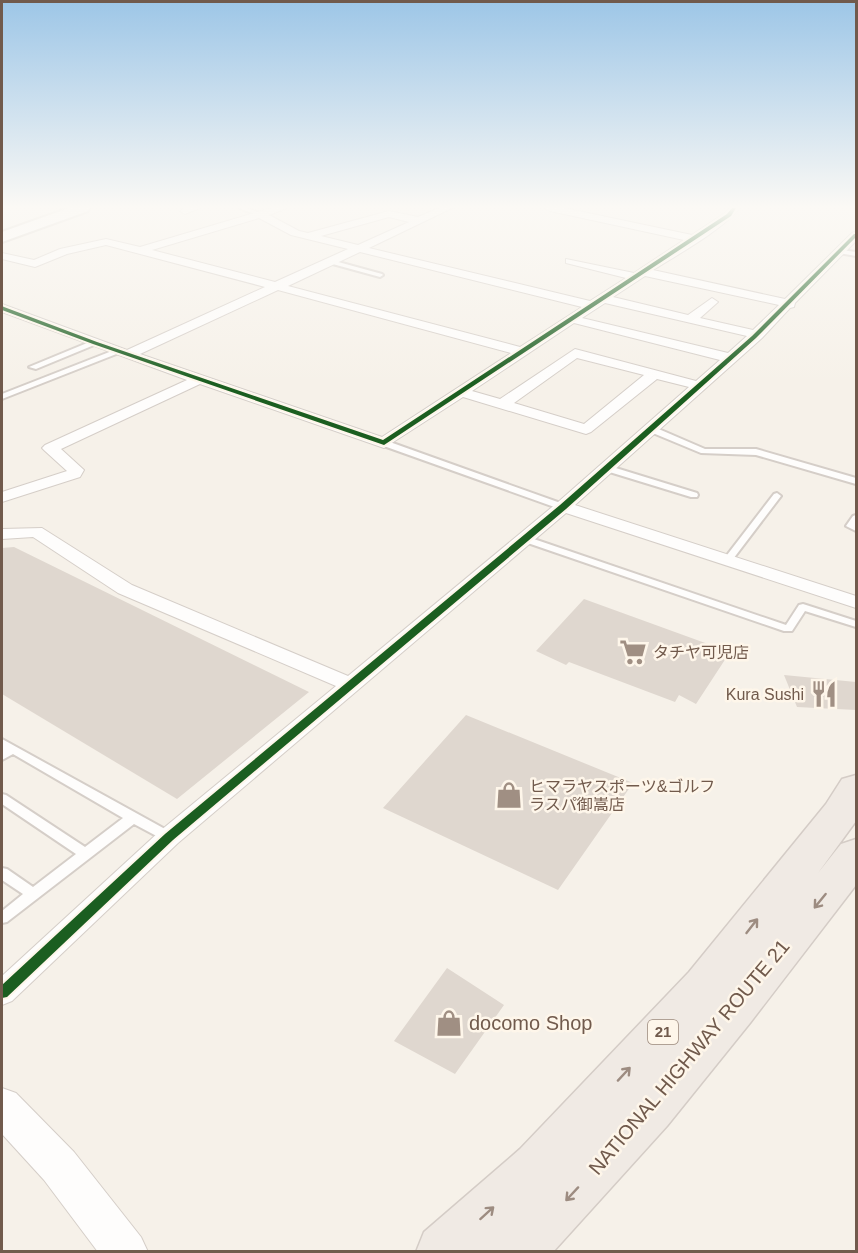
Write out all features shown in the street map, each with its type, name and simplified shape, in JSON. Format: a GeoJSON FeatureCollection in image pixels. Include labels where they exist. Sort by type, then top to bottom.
{"type":"FeatureCollection","features":[{"type":"Feature","properties":{"kind":"highway","name":"NATIONAL HIGHWAY ROUTE 21"},"geometry":{"type":"LineString","coordinates":[[444,1251],[539,1167],[705,986],[840,814],[856,789]]}},
{"type":"Feature","properties":{"kind":"highway","name":"NATIONAL HIGHWAY ROUTE 21"},"geometry":{"type":"LineString","coordinates":[[513,1251],[570,1196],[736,1007],[856,855]]}},
{"type":"Feature","properties":{"kind":"street"},"geometry":{"type":"LineString","coordinates":[[204,266],[523,352]]}},
{"type":"Feature","properties":{"kind":"street"},"geometry":{"type":"LineString","coordinates":[[125,353],[321,266]]}},
{"type":"Feature","properties":{"kind":"street"},"geometry":{"type":"LineString","coordinates":[[437,266],[756,335]]}},
{"type":"Feature","properties":{"kind":"street"},"geometry":{"type":"LineString","coordinates":[[600,266],[789,304]]}},
{"type":"Feature","properties":{"kind":"street"},"geometry":{"type":"LineString","coordinates":[[2,308],[384,444],[652,266]]}},
{"type":"Feature","properties":{"kind":"street"},"geometry":{"type":"LineString","coordinates":[[2,993],[169,837],[563,507],[756,335],[827,266]]}},
{"type":"Feature","properties":{"kind":"street"},"geometry":{"type":"LineString","coordinates":[[690,319],[712,302]]}},
{"type":"Feature","properties":{"kind":"street"},"geometry":{"type":"LineString","coordinates":[[572,319],[730,358]]}},
{"type":"Feature","properties":{"kind":"street"},"geometry":{"type":"LineString","coordinates":[[503,404],[575,353],[700,386]]}},
{"type":"Feature","properties":{"kind":"street"},"geometry":{"type":"LineString","coordinates":[[461,392],[586,429],[654,374]]}},
{"type":"Feature","properties":{"kind":"street"},"geometry":{"type":"LineString","coordinates":[[2,496],[74,474],[76,470],[50,448],[200,379]]}},
{"type":"Feature","properties":{"kind":"street"},"geometry":{"type":"LineString","coordinates":[[563,507],[856,602]]}},
{"type":"Feature","properties":{"kind":"street"},"geometry":{"type":"LineString","coordinates":[[2,534],[36,532],[125,590],[352,685]]}},
{"type":"Feature","properties":{"kind":"street"},"geometry":{"type":"LineString","coordinates":[[2,1106],[59,1166],[126,1251]]}},
{"type":"Feature","properties":{"kind":"lane"},"geometry":{"type":"LineString","coordinates":[[348,266],[380,275]]}},
{"type":"Feature","properties":{"kind":"lane"},"geometry":{"type":"LineString","coordinates":[[33,367],[95,343]]}},
{"type":"Feature","properties":{"kind":"lane"},"geometry":{"type":"LineString","coordinates":[[2,397],[125,353]]}},
{"type":"Feature","properties":{"kind":"lane"},"geometry":{"type":"LineString","coordinates":[[651,429],[704,451],[756,452],[856,481]]}},
{"type":"Feature","properties":{"kind":"lane"},"geometry":{"type":"LineString","coordinates":[[384,444],[563,507]]}},
{"type":"Feature","properties":{"kind":"lane"},"geometry":{"type":"LineString","coordinates":[[606,468],[694,495]]}},
{"type":"Feature","properties":{"kind":"lane"},"geometry":{"type":"LineString","coordinates":[[727,561],[777,496]]}},
{"type":"Feature","properties":{"kind":"lane"},"geometry":{"type":"LineString","coordinates":[[856,518],[851,526],[856,528]]}},
{"type":"Feature","properties":{"kind":"lane"},"geometry":{"type":"LineString","coordinates":[[525,539],[788,629],[804,607],[856,624]]}},
{"type":"Feature","properties":{"kind":"lane"},"geometry":{"type":"LineString","coordinates":[[5,749],[169,837]]}},
{"type":"Feature","properties":{"kind":"lane"},"geometry":{"type":"LineString","coordinates":[[2,798],[86,854]]}},
{"type":"Feature","properties":{"kind":"lane"},"geometry":{"type":"LineString","coordinates":[[2,918],[133,818]]}},
{"type":"Feature","properties":{"kind":"lane"},"geometry":{"type":"LineString","coordinates":[[2,873],[33,894]]}},
{"type":"Feature","properties":{"kind":"building"},"geometry":{"type":"Polygon","coordinates":[[[14,547],[309,692],[177,799],[2,694],[2,548],[14,547]]]}},
{"type":"Feature","properties":{"kind":"building","name":"タチヤ可児店"},"geometry":{"type":"Polygon","coordinates":[[[584,599],[730,652],[696,704],[679,695],[675,702],[569,662],[566,665],[536,651],[584,599]]]}},
{"type":"Feature","properties":{"kind":"building","name":"Kura Sushi"},"geometry":{"type":"Polygon","coordinates":[[[784,675],[856,682],[856,710],[797,707],[784,675]]]}},
{"type":"Feature","properties":{"kind":"building","name":"ヒマラヤスポーツ&ゴルフ ラスパ御嵩店"},"geometry":{"type":"Polygon","coordinates":[[[466,715],[633,783],[558,890],[383,808],[466,715]]]}},
{"type":"Feature","properties":{"kind":"building","name":"docomo Shop"},"geometry":{"type":"Polygon","coordinates":[[[447,968],[504,1005],[455,1074],[394,1041],[447,968]]]}},
{"type":"Feature","properties":{"kind":"cycle path"},"geometry":{"type":"LineString","coordinates":[[2,308],[95,343],[384,443],[651,266]]}},
{"type":"Feature","properties":{"kind":"cycle path"},"geometry":{"type":"LineString","coordinates":[[2,993],[169,837],[563,507],[754,337],[825,266]]}},
{"type":"Feature","properties":{"kind":"place","name":"タチヤ可児店"},"geometry":{"type":"Point","coordinates":[633,652]}},
{"type":"Feature","properties":{"kind":"place","name":"Kura Sushi"},"geometry":{"type":"Point","coordinates":[824,694]}},
{"type":"Feature","properties":{"kind":"place","name":"ヒマラヤスポーツ&ゴルフ ラスパ御嵩店"},"geometry":{"type":"Point","coordinates":[509,795]}},
{"type":"Feature","properties":{"kind":"place","name":"docomo Shop"},"geometry":{"type":"Point","coordinates":[449,1023]}}]}
